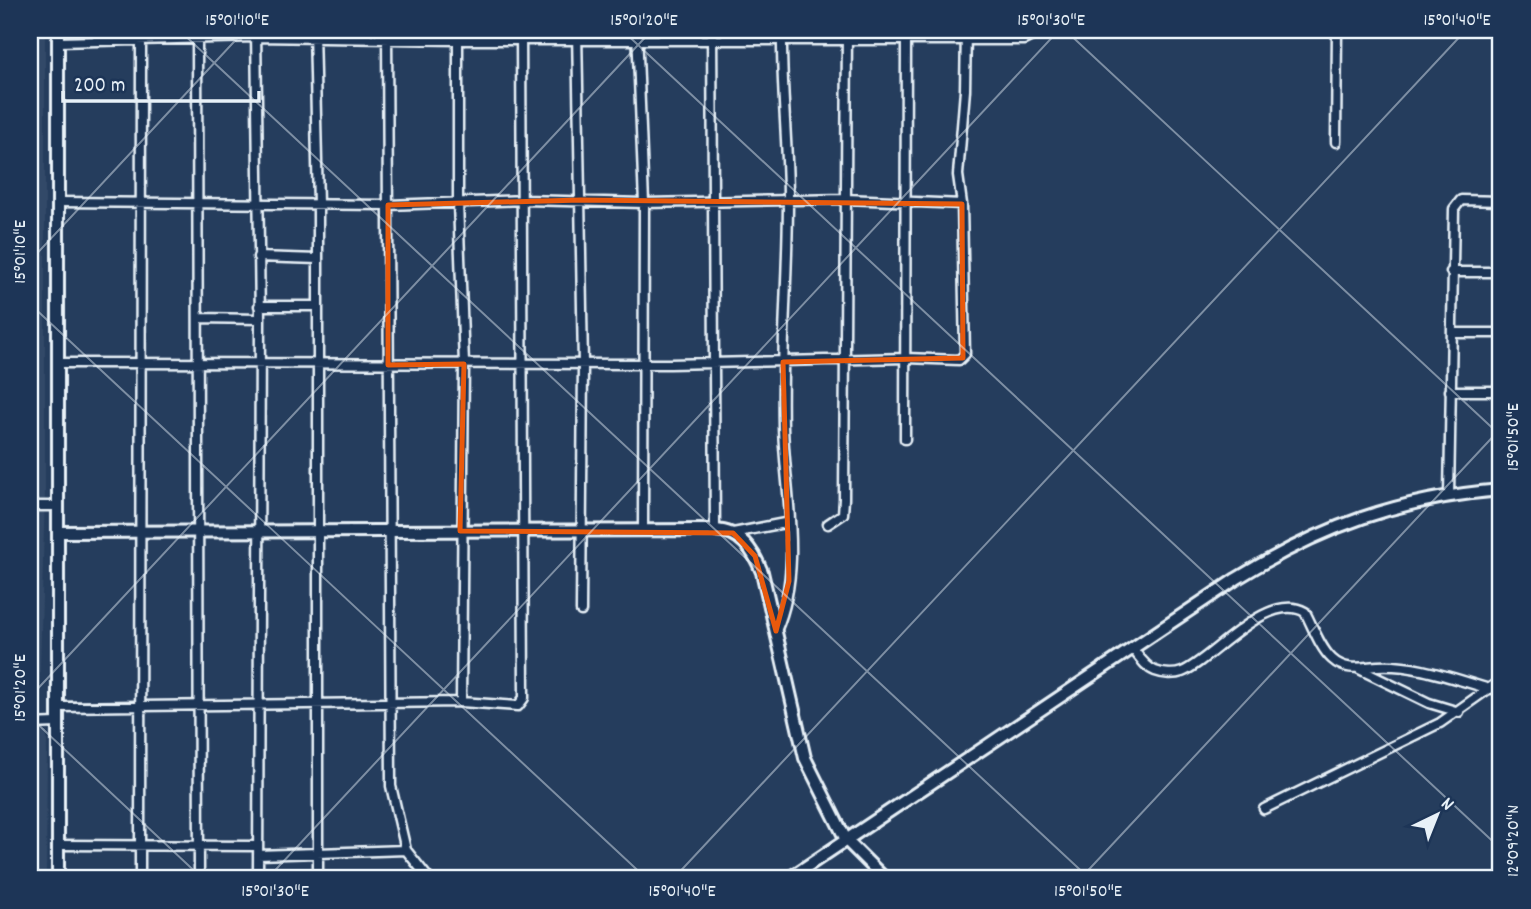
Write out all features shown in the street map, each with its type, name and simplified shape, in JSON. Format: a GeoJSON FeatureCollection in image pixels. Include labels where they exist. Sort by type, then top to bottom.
{"type":"FeatureCollection","features":[{"type":"Feature","properties":{"kind":"street"},"geometry":{"type":"LineString","coordinates":[[58,30],[58,879]]}},
{"type":"Feature","properties":{"kind":"street"},"geometry":{"type":"LineString","coordinates":[[140,879],[141,30]]}},
{"type":"Feature","properties":{"kind":"street"},"geometry":{"type":"LineString","coordinates":[[197,30],[199,879]]}},
{"type":"Feature","properties":{"kind":"street"},"geometry":{"type":"LineString","coordinates":[[458,30],[458,203],[464,364],[460,531],[461,702]]}},
{"type":"Feature","properties":{"kind":"street"},"geometry":{"type":"LineString","coordinates":[[712,30],[715,530]]}},
{"type":"Feature","properties":{"kind":"street"},"geometry":{"type":"LineString","coordinates":[[828,524],[843,514],[847,30]]}},
{"type":"Feature","properties":{"kind":"street"},"geometry":{"type":"LineString","coordinates":[[905,439],[906,30]]}},
{"type":"Feature","properties":{"kind":"street"},"geometry":{"type":"LineString","coordinates":[[58,363],[583,365],[906,358],[959,360],[965,354],[962,204],[958,175],[965,90],[966,30]]}},
{"type":"Feature","properties":{"kind":"street"},"geometry":{"type":"LineString","coordinates":[[58,42],[197,40],[256,33],[387,34],[458,40],[522,34],[638,34],[712,40],[782,34],[847,41],[1024,40],[1034,35],[1036,30]]}},
{"type":"Feature","properties":{"kind":"street"},"geometry":{"type":"LineString","coordinates":[[1336,142],[1337,30]]}},
{"type":"Feature","properties":{"kind":"street"},"geometry":{"type":"LineString","coordinates":[[256,33],[260,319],[258,879]]}},
{"type":"Feature","properties":{"kind":"street"},"geometry":{"type":"LineString","coordinates":[[314,34],[318,205],[318,879]]}},
{"type":"Feature","properties":{"kind":"street"},"geometry":{"type":"LineString","coordinates":[[387,34],[391,786],[406,850],[429,879]]}},
{"type":"Feature","properties":{"kind":"street"},"geometry":{"type":"LineString","coordinates":[[57,707],[319,706],[461,702],[518,706],[524,698],[522,34]]}},
{"type":"Feature","properties":{"kind":"street"},"geometry":{"type":"LineString","coordinates":[[577,34],[583,365],[581,611]]}},
{"type":"Feature","properties":{"kind":"street"},"geometry":{"type":"LineString","coordinates":[[638,34],[643,203],[643,530]]}},
{"type":"Feature","properties":{"kind":"street"},"geometry":{"type":"LineString","coordinates":[[776,631],[782,618],[789,581],[790,522],[783,430],[788,200],[782,34]]}},
{"type":"Feature","properties":{"kind":"street"},"geometry":{"type":"LineString","coordinates":[[58,202],[388,205],[524,200],[713,203],[846,199],[962,204]]}},
{"type":"Feature","properties":{"kind":"street"},"geometry":{"type":"LineString","coordinates":[[1449,496],[1451,226],[1456,204],[1461,200],[1501,201]]}},
{"type":"Feature","properties":{"kind":"street"},"geometry":{"type":"LineString","coordinates":[[258,257],[318,259]]}},
{"type":"Feature","properties":{"kind":"street"},"geometry":{"type":"LineString","coordinates":[[1451,272],[1501,272]]}},
{"type":"Feature","properties":{"kind":"street"},"geometry":{"type":"LineString","coordinates":[[259,306],[317,306]]}},
{"type":"Feature","properties":{"kind":"street"},"geometry":{"type":"LineString","coordinates":[[198,318],[260,319]]}},
{"type":"Feature","properties":{"kind":"street"},"geometry":{"type":"LineString","coordinates":[[1452,333],[1501,333]]}},
{"type":"Feature","properties":{"kind":"street"},"geometry":{"type":"LineString","coordinates":[[1450,391],[1501,391]]}},
{"type":"Feature","properties":{"kind":"street"},"geometry":{"type":"LineString","coordinates":[[788,879],[1236,579],[1317,534],[1386,508],[1449,496],[1501,490]]}},
{"type":"Feature","properties":{"kind":"street"},"geometry":{"type":"LineString","coordinates":[[30,506],[58,506]]}},
{"type":"Feature","properties":{"kind":"street"},"geometry":{"type":"LineString","coordinates":[[58,532],[715,530],[733,533],[790,522]]}},
{"type":"Feature","properties":{"kind":"street"},"geometry":{"type":"LineString","coordinates":[[733,533],[755,556],[776,631],[805,758],[846,841],[884,879]]}},
{"type":"Feature","properties":{"kind":"street"},"geometry":{"type":"LineString","coordinates":[[1132,648],[1150,668],[1163,674],[1177,674],[1240,628],[1280,610],[1294,608],[1305,612],[1331,659],[1429,703],[1459,712]]}},
{"type":"Feature","properties":{"kind":"street"},"geometry":{"type":"LineString","coordinates":[[1359,670],[1378,666],[1409,668],[1489,689]]}},
{"type":"Feature","properties":{"kind":"street"},"geometry":{"type":"LineString","coordinates":[[1264,809],[1459,712],[1501,680]]}},
{"type":"Feature","properties":{"kind":"street"},"geometry":{"type":"LineString","coordinates":[[30,724],[57,723]]}},
{"type":"Feature","properties":{"kind":"street"},"geometry":{"type":"LineString","coordinates":[[57,845],[198,847],[318,854],[406,850]]}},
{"type":"Feature","properties":{"kind":"highlighted area"},"geometry":{"type":"Polygon","coordinates":[[[581,200],[962,204],[963,358],[783,362],[789,581],[776,631],[755,556],[733,533],[460,531],[464,364],[388,365],[388,205],[581,200]]]}},
{"type":"Feature","properties":{"kind":"shaded area"},"geometry":{"type":"Polygon","coordinates":[[[30,30],[45,30],[45,492],[39,699],[30,699],[30,30]]]}},
{"type":"Feature","properties":{"kind":"shaded area"},"geometry":{"type":"Polygon","coordinates":[[[30,732],[47,732],[46,879],[30,879],[30,732]]]}}]}
